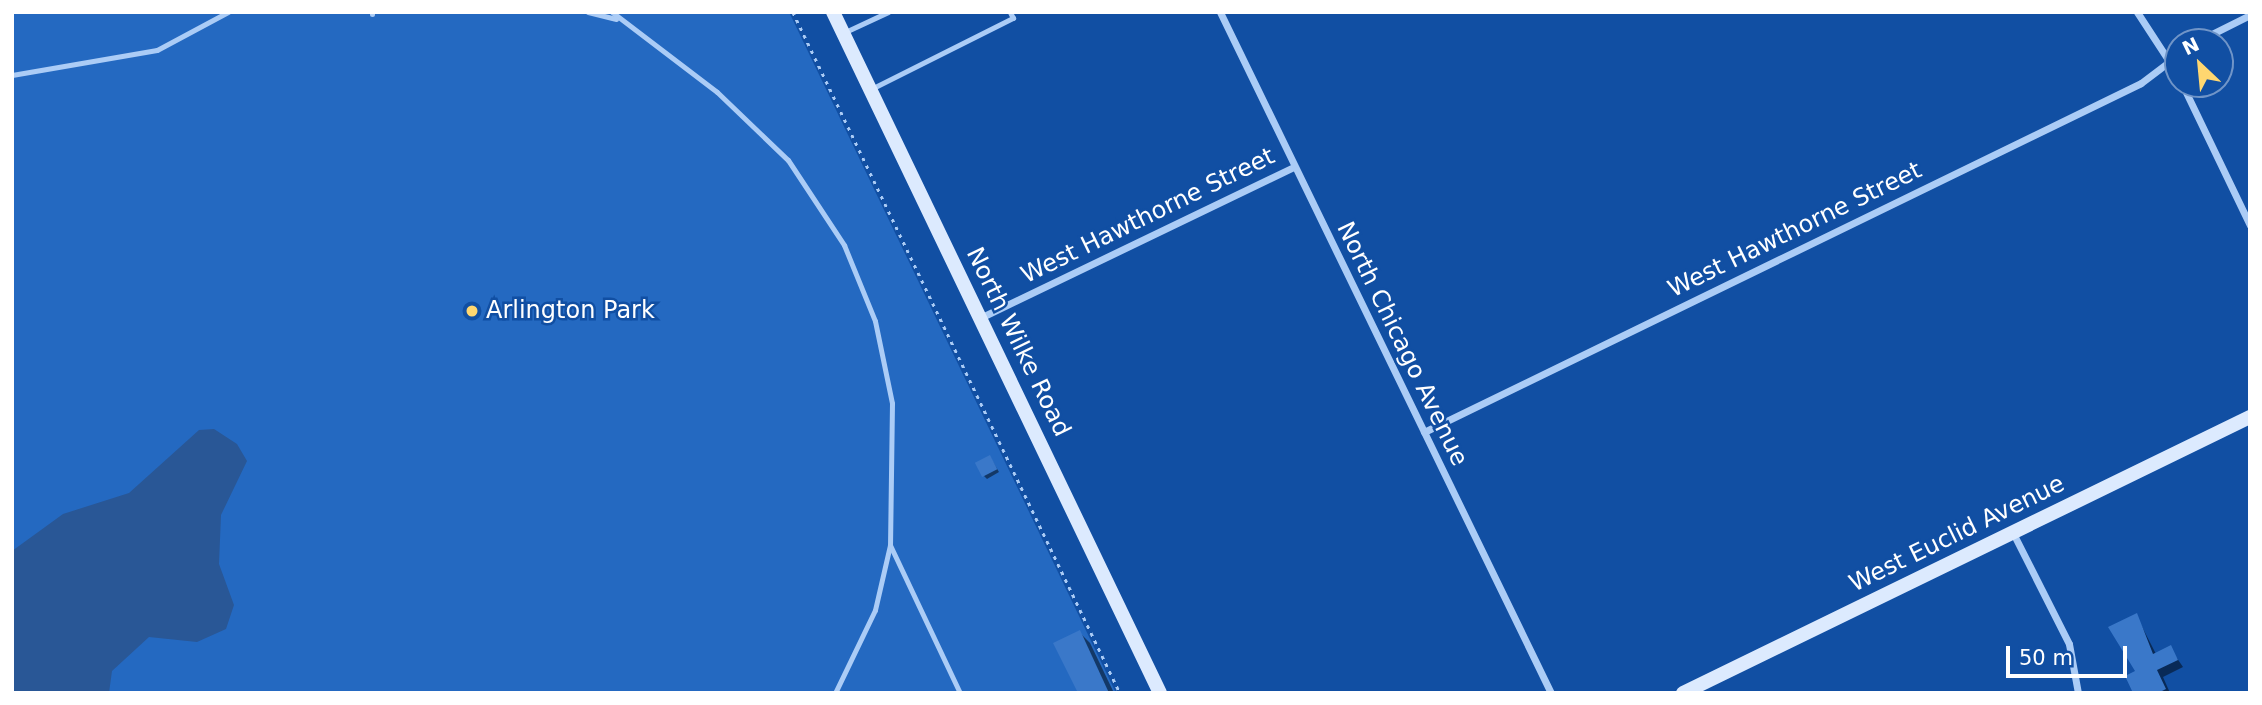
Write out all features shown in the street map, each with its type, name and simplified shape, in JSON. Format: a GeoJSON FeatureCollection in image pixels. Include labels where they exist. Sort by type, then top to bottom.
{"type":"FeatureCollection","features":[{"type":"Feature","properties":{"kind":"main road","name":"North Wilke Road"},"geometry":{"type":"LineString","coordinates":[[833,12],[982,317],[1160,693]]}},
{"type":"Feature","properties":{"kind":"main road","name":"West Euclid Avenue"},"geometry":{"type":"LineString","coordinates":[[1683,693],[2250,417]]}},
{"type":"Feature","properties":{"kind":"street","name":"North Chicago Avenue"},"geometry":{"type":"LineString","coordinates":[[1220,12],[1293,167],[1551,693]]}},
{"type":"Feature","properties":{"kind":"street"},"geometry":{"type":"LineString","coordinates":[[2137,12],[2164,50]]}},
{"type":"Feature","properties":{"kind":"street"},"geometry":{"type":"LineString","coordinates":[[2224,28],[2250,15]]}},
{"type":"Feature","properties":{"kind":"street","name":"West Hawthorne Street"},"geometry":{"type":"LineString","coordinates":[[1423,432],[2141,83],[2164,65]]}},
{"type":"Feature","properties":{"kind":"street"},"geometry":{"type":"LineString","coordinates":[[2189,98],[2250,225]]}},
{"type":"Feature","properties":{"kind":"street","name":"West Hawthorne Street"},"geometry":{"type":"LineString","coordinates":[[982,317],[1293,167]]}},
{"type":"Feature","properties":{"kind":"street"},"geometry":{"type":"LineString","coordinates":[[2012,533],[2069,644],[2078,693]]}},
{"type":"Feature","properties":{"kind":"lane"},"geometry":{"type":"LineString","coordinates":[[12,75],[49,64],[157,50],[228,12]]}},
{"type":"Feature","properties":{"kind":"lane"},"geometry":{"type":"LineString","coordinates":[[588,12],[617,20],[716,92],[788,160],[844,245],[875,321],[892,403],[890,545],[875,610],[835,693]]}},
{"type":"Feature","properties":{"kind":"lane"},"geometry":{"type":"LineString","coordinates":[[612,12],[617,20]]}},
{"type":"Feature","properties":{"kind":"lane"},"geometry":{"type":"LineString","coordinates":[[843,33],[888,12]]}},
{"type":"Feature","properties":{"kind":"lane"},"geometry":{"type":"LineString","coordinates":[[871,89],[1013,19],[1010,12]]}},
{"type":"Feature","properties":{"kind":"lane"},"geometry":{"type":"LineString","coordinates":[[890,545],[960,693]]}},
{"type":"Feature","properties":{"kind":"path"},"geometry":{"type":"LineString","coordinates":[[793,12],[1120,693]]}},
{"type":"Feature","properties":{"kind":"shaded area","name":"Arlington Park"},"geometry":{"type":"Polygon","coordinates":[[[12,12],[789,12],[1116,693],[12,693],[12,12]]]}},
{"type":"Feature","properties":{"kind":"shaded area"},"geometry":{"type":"Polygon","coordinates":[[[214,429],[237,444],[247,461],[221,515],[219,564],[234,605],[226,629],[197,642],[149,637],[112,671],[109,693],[12,693],[12,551],[63,514],[129,493],[199,430],[214,429]]]}},
{"type":"Feature","properties":{"kind":"building"},"geometry":{"type":"Polygon","coordinates":[[[990,455],[997,469],[982,477],[975,463],[990,455]]]}},
{"type":"Feature","properties":{"kind":"building"},"geometry":{"type":"Polygon","coordinates":[[[2137,613],[2153,654],[2171,645],[2178,660],[2157,670],[2166,689],[2158,693],[2133,693],[2125,676],[2135,671],[2108,627],[2137,613]]]}},
{"type":"Feature","properties":{"kind":"building"},"geometry":{"type":"Polygon","coordinates":[[[1080,630],[1109,693],[1078,693],[1053,643],[1080,630]]]}},
{"type":"Feature","properties":{"kind":"place","name":"Arlington Park"},"geometry":{"type":"Point","coordinates":[472,311]}}]}
